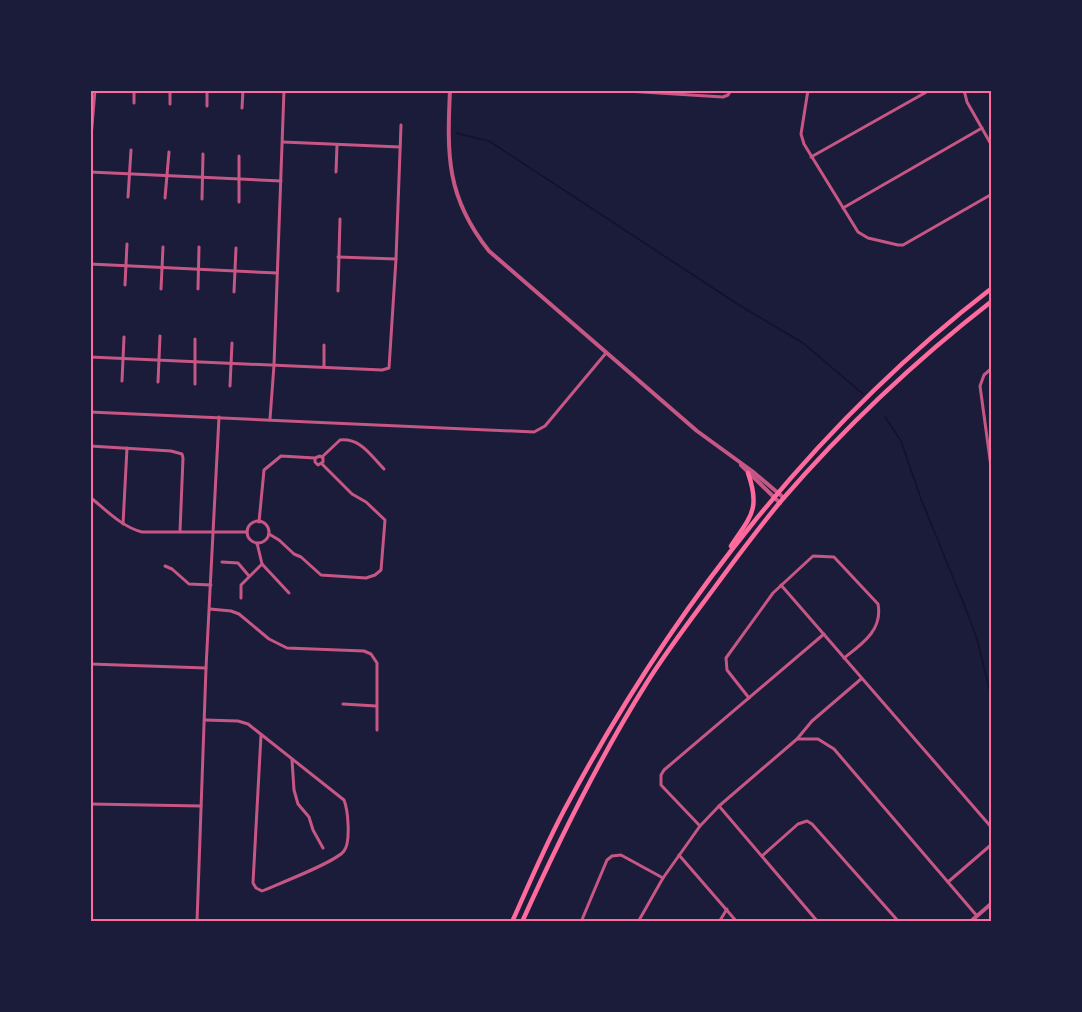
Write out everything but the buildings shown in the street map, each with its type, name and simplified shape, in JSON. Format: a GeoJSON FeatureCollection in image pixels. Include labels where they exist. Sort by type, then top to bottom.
{"type":"FeatureCollection","features":[{"type":"Feature","properties":{"kind":"highway"},"geometry":{"type":"LineString","coordinates":[[512,922],[567,804],[614,720],[671,631],[720,564],[773,498],[831,434],[882,383],[992,288]]}},
{"type":"Feature","properties":{"kind":"highway"},"geometry":{"type":"LineString","coordinates":[[522,922],[574,808],[646,683],[709,595],[784,498],[837,441],[888,390],[992,301]]}},
{"type":"Feature","properties":{"kind":"highway"},"geometry":{"type":"LineString","coordinates":[[720,564],[752,513],[754,496],[748,473]]}},
{"type":"Feature","properties":{"kind":"street"},"geometry":{"type":"LineString","coordinates":[[90,150],[91,108],[95,90]]}},
{"type":"Feature","properties":{"kind":"street"},"geometry":{"type":"LineString","coordinates":[[134,90],[134,103]]}},
{"type":"Feature","properties":{"kind":"street"},"geometry":{"type":"LineString","coordinates":[[170,90],[170,104]]}},
{"type":"Feature","properties":{"kind":"street"},"geometry":{"type":"LineString","coordinates":[[207,90],[207,106]]}},
{"type":"Feature","properties":{"kind":"street"},"geometry":{"type":"LineString","coordinates":[[242,108],[243,90]]}},
{"type":"Feature","properties":{"kind":"street"},"geometry":{"type":"LineString","coordinates":[[270,419],[284,90]]}},
{"type":"Feature","properties":{"kind":"street"},"geometry":{"type":"LineString","coordinates":[[450,90],[448,143],[450,161],[457,195],[466,219],[480,239],[498,260],[697,431],[752,471],[784,498]]}},
{"type":"Feature","properties":{"kind":"street"},"geometry":{"type":"LineString","coordinates":[[610,90],[723,97],[731,90]]}},
{"type":"Feature","properties":{"kind":"street"},"geometry":{"type":"LineString","coordinates":[[808,90],[801,134],[811,157],[861,235],[898,245],[907,243],[992,194]]}},
{"type":"Feature","properties":{"kind":"street"},"geometry":{"type":"LineString","coordinates":[[811,157],[930,90]]}},
{"type":"Feature","properties":{"kind":"street"},"geometry":{"type":"LineString","coordinates":[[964,90],[967,102],[992,146]]}},
{"type":"Feature","properties":{"kind":"street"},"geometry":{"type":"LineString","coordinates":[[90,357],[382,370],[388,368],[396,259],[401,125]]}},
{"type":"Feature","properties":{"kind":"street"},"geometry":{"type":"LineString","coordinates":[[842,208],[982,128]]}},
{"type":"Feature","properties":{"kind":"street"},"geometry":{"type":"LineString","coordinates":[[283,142],[400,147]]}},
{"type":"Feature","properties":{"kind":"street"},"geometry":{"type":"LineString","coordinates":[[336,172],[337,145]]}},
{"type":"Feature","properties":{"kind":"street"},"geometry":{"type":"LineString","coordinates":[[128,197],[131,150]]}},
{"type":"Feature","properties":{"kind":"street"},"geometry":{"type":"LineString","coordinates":[[165,198],[169,152]]}},
{"type":"Feature","properties":{"kind":"street"},"geometry":{"type":"LineString","coordinates":[[202,199],[203,154]]}},
{"type":"Feature","properties":{"kind":"street"},"geometry":{"type":"LineString","coordinates":[[238,202],[239,156]]}},
{"type":"Feature","properties":{"kind":"street"},"geometry":{"type":"LineString","coordinates":[[90,172],[281,181]]}},
{"type":"Feature","properties":{"kind":"street"},"geometry":{"type":"LineString","coordinates":[[338,291],[340,219]]}},
{"type":"Feature","properties":{"kind":"street"},"geometry":{"type":"LineString","coordinates":[[125,285],[127,244]]}},
{"type":"Feature","properties":{"kind":"street"},"geometry":{"type":"LineString","coordinates":[[198,290],[199,246]]}},
{"type":"Feature","properties":{"kind":"street"},"geometry":{"type":"LineString","coordinates":[[161,289],[163,247]]}},
{"type":"Feature","properties":{"kind":"street"},"geometry":{"type":"LineString","coordinates":[[234,292],[236,248]]}},
{"type":"Feature","properties":{"kind":"street"},"geometry":{"type":"LineString","coordinates":[[338,257],[396,259]]}},
{"type":"Feature","properties":{"kind":"street"},"geometry":{"type":"LineString","coordinates":[[90,264],[277,273]]}},
{"type":"Feature","properties":{"kind":"street"},"geometry":{"type":"LineString","coordinates":[[158,382],[159,336]]}},
{"type":"Feature","properties":{"kind":"street"},"geometry":{"type":"LineString","coordinates":[[122,381],[123,337]]}},
{"type":"Feature","properties":{"kind":"street"},"geometry":{"type":"LineString","coordinates":[[195,339],[195,384]]}},
{"type":"Feature","properties":{"kind":"street"},"geometry":{"type":"LineString","coordinates":[[230,386],[232,343]]}},
{"type":"Feature","properties":{"kind":"street"},"geometry":{"type":"LineString","coordinates":[[324,345],[324,367]]}},
{"type":"Feature","properties":{"kind":"street"},"geometry":{"type":"LineString","coordinates":[[90,412],[534,432],[545,426],[606,353]]}},
{"type":"Feature","properties":{"kind":"street"},"geometry":{"type":"LineString","coordinates":[[992,368],[984,375],[980,386],[992,474]]}},
{"type":"Feature","properties":{"kind":"street"},"geometry":{"type":"LineString","coordinates":[[197,922],[206,668],[219,417]]}},
{"type":"Feature","properties":{"kind":"street"},"geometry":{"type":"LineString","coordinates":[[259,522],[264,470],[281,456],[322,457],[337,442],[347,439],[359,443],[384,470]]}},
{"type":"Feature","properties":{"kind":"street"},"geometry":{"type":"LineString","coordinates":[[90,446],[182,454],[180,531]]}},
{"type":"Feature","properties":{"kind":"street"},"geometry":{"type":"LineString","coordinates":[[123,524],[127,448]]}},
{"type":"Feature","properties":{"kind":"street"},"geometry":{"type":"LineString","coordinates":[[322,457],[324,460],[322,464]]}},
{"type":"Feature","properties":{"kind":"street"},"geometry":{"type":"LineString","coordinates":[[269,534],[265,541],[257,543],[250,540],[247,532],[251,524],[259,522],[267,526],[269,534],[321,575],[366,578],[381,570],[385,520],[366,502],[352,494],[322,464],[316,464],[315,458]]}},
{"type":"Feature","properties":{"kind":"street"},"geometry":{"type":"LineString","coordinates":[[738,462],[780,503]]}},
{"type":"Feature","properties":{"kind":"street"},"geometry":{"type":"LineString","coordinates":[[90,497],[133,530],[142,532],[247,532]]}},
{"type":"Feature","properties":{"kind":"street"},"geometry":{"type":"LineString","coordinates":[[257,543],[262,564],[289,593]]}},
{"type":"Feature","properties":{"kind":"street"},"geometry":{"type":"LineString","coordinates":[[749,698],[727,670],[725,662],[770,597],[813,556],[834,557],[878,604],[879,611],[873,634],[844,658]]}},
{"type":"Feature","properties":{"kind":"street"},"geometry":{"type":"LineString","coordinates":[[222,562],[238,563],[249,576]]}},
{"type":"Feature","properties":{"kind":"street"},"geometry":{"type":"LineString","coordinates":[[241,598],[241,585],[262,564]]}},
{"type":"Feature","properties":{"kind":"street"},"geometry":{"type":"LineString","coordinates":[[165,566],[189,584],[211,585]]}},
{"type":"Feature","properties":{"kind":"street"},"geometry":{"type":"LineString","coordinates":[[781,585],[992,828]]}},
{"type":"Feature","properties":{"kind":"street"},"geometry":{"type":"LineString","coordinates":[[210,609],[231,610],[239,614],[269,639],[287,648],[364,651],[371,654],[377,663],[377,730]]}},
{"type":"Feature","properties":{"kind":"street"},"geometry":{"type":"LineString","coordinates":[[700,826],[661,785],[661,775],[664,770],[824,634]]}},
{"type":"Feature","properties":{"kind":"street"},"geometry":{"type":"LineString","coordinates":[[90,664],[206,668]]}},
{"type":"Feature","properties":{"kind":"street"},"geometry":{"type":"LineString","coordinates":[[638,922],[663,878],[700,826],[719,806],[797,739],[812,721],[861,679]]}},
{"type":"Feature","properties":{"kind":"street"},"geometry":{"type":"LineString","coordinates":[[343,704],[376,706]]}},
{"type":"Feature","properties":{"kind":"street"},"geometry":{"type":"LineString","coordinates":[[205,720],[238,721],[248,724],[344,800],[348,809],[347,845],[338,856],[262,891],[253,883],[261,735]]}},
{"type":"Feature","properties":{"kind":"street"},"geometry":{"type":"LineString","coordinates":[[797,739],[818,739],[834,750],[977,916]]}},
{"type":"Feature","properties":{"kind":"street"},"geometry":{"type":"LineString","coordinates":[[292,760],[294,790],[298,804],[309,817],[323,848]]}},
{"type":"Feature","properties":{"kind":"street"},"geometry":{"type":"LineString","coordinates":[[90,804],[201,807]]}},
{"type":"Feature","properties":{"kind":"street"},"geometry":{"type":"LineString","coordinates":[[719,806],[818,922]]}},
{"type":"Feature","properties":{"kind":"street"},"geometry":{"type":"LineString","coordinates":[[762,856],[798,824],[807,821],[899,922]]}},
{"type":"Feature","properties":{"kind":"street"},"geometry":{"type":"LineString","coordinates":[[948,882],[992,844]]}},
{"type":"Feature","properties":{"kind":"street"},"geometry":{"type":"LineString","coordinates":[[580,922],[607,860],[612,856],[621,855],[663,878]]}},
{"type":"Feature","properties":{"kind":"street"},"geometry":{"type":"LineString","coordinates":[[679,855],[737,922]]}},
{"type":"Feature","properties":{"kind":"street"},"geometry":{"type":"LineString","coordinates":[[970,922],[992,903]]}},
{"type":"Feature","properties":{"kind":"street"},"geometry":{"type":"LineString","coordinates":[[719,922],[726,909]]}},
{"type":"Feature","properties":{"kind":"waterway"},"geometry":{"type":"LineString","coordinates":[[456,133],[489,141],[739,305],[803,343],[863,394]]}},
{"type":"Feature","properties":{"kind":"waterway"},"geometry":{"type":"LineString","coordinates":[[885,417],[901,441],[921,499],[977,639],[992,700]]}}]}
